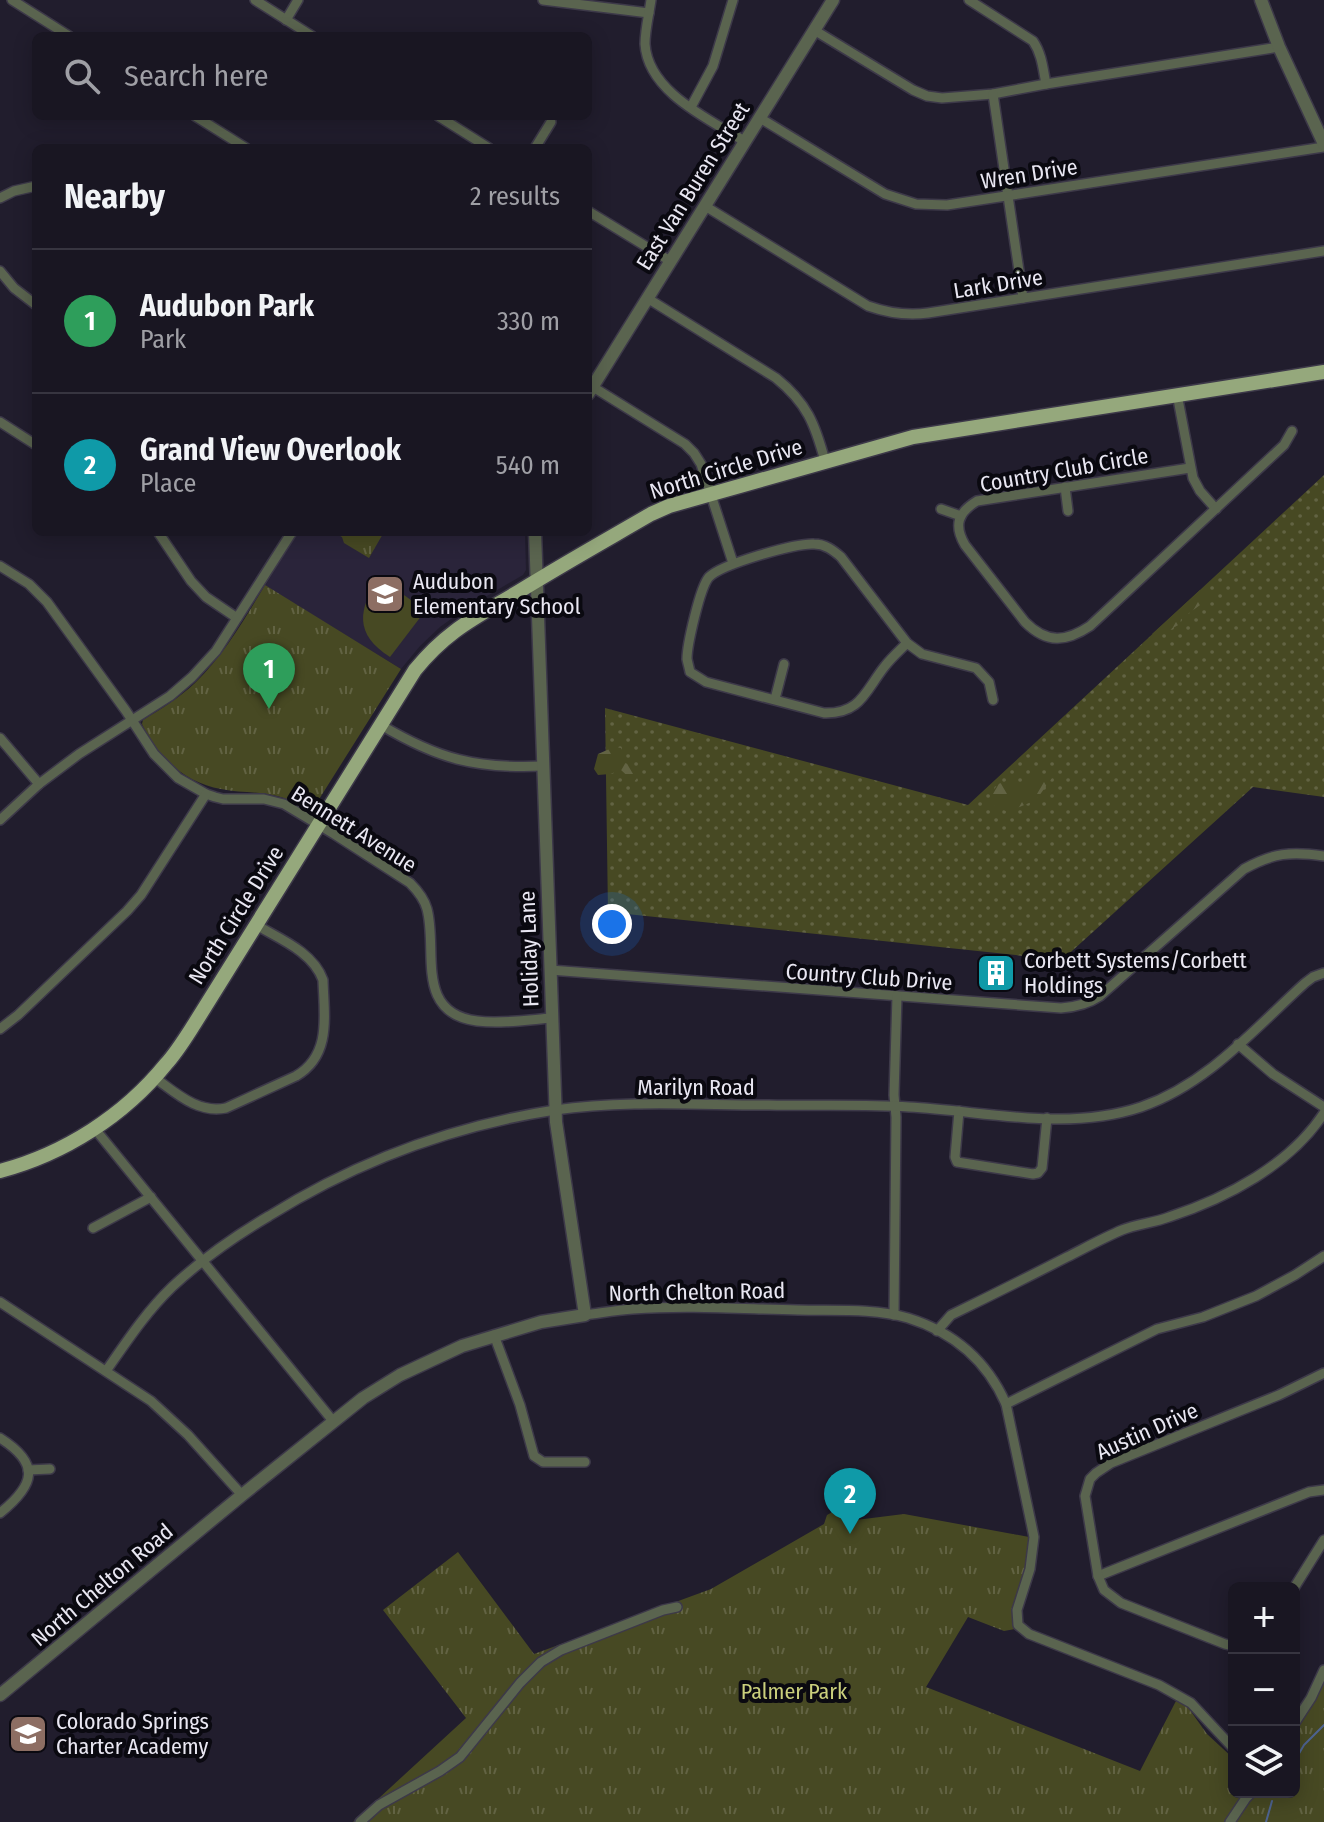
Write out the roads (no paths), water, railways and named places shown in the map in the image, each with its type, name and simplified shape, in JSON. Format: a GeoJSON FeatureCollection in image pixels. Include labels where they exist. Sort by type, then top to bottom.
{"type":"FeatureCollection","features":[{"type":"Feature","properties":{"kind":"main road","name":"North Circle Drive"},"geometry":{"type":"LineString","coordinates":[[0,1171],[46,1156],[95,1129],[155,1078],[178,1049],[415,670],[445,637],[464,623],[651,514],[711,494],[913,437],[1324,372]]}},
{"type":"Feature","properties":{"kind":"street"},"geometry":{"type":"LineString","coordinates":[[12,0],[63,32]]}},
{"type":"Feature","properties":{"kind":"street"},"geometry":{"type":"LineString","coordinates":[[255,0],[306,32]]}},
{"type":"Feature","properties":{"kind":"street"},"geometry":{"type":"LineString","coordinates":[[286,20],[298,0]]}},
{"type":"Feature","properties":{"kind":"street"},"geometry":{"type":"LineString","coordinates":[[543,0],[649,13]]}},
{"type":"Feature","properties":{"kind":"street"},"geometry":{"type":"LineString","coordinates":[[651,0],[645,43],[649,60],[663,86],[744,141]]}},
{"type":"Feature","properties":{"kind":"street"},"geometry":{"type":"LineString","coordinates":[[691,107],[713,66],[733,0]]}},
{"type":"Feature","properties":{"kind":"street","name":"East Van Buren Street"},"geometry":{"type":"LineString","coordinates":[[592,387],[833,0]]}},
{"type":"Feature","properties":{"kind":"street"},"geometry":{"type":"LineString","coordinates":[[969,0],[1033,41],[1038,49],[1046,84]]}},
{"type":"Feature","properties":{"kind":"street"},"geometry":{"type":"LineString","coordinates":[[1261,0],[1324,145]]}},
{"type":"Feature","properties":{"kind":"street"},"geometry":{"type":"LineString","coordinates":[[814,30],[900,83],[927,96],[942,98],[993,94],[1279,47]]}},
{"type":"Feature","properties":{"kind":"street"},"geometry":{"type":"LineString","coordinates":[[993,94],[1023,298]]}},
{"type":"Feature","properties":{"kind":"street","name":"Wren Drive"},"geometry":{"type":"LineString","coordinates":[[760,118],[866,184],[899,200],[933,206],[1324,145]]}},
{"type":"Feature","properties":{"kind":"street"},"geometry":{"type":"LineString","coordinates":[[201,120],[240,144]]}},
{"type":"Feature","properties":{"kind":"street"},"geometry":{"type":"LineString","coordinates":[[444,120],[483,144]]}},
{"type":"Feature","properties":{"kind":"street"},"geometry":{"type":"LineString","coordinates":[[537,144],[551,122]]}},
{"type":"Feature","properties":{"kind":"street"},"geometry":{"type":"LineString","coordinates":[[0,198],[32,187]]}},
{"type":"Feature","properties":{"kind":"street","name":"Lark Drive"},"geometry":{"type":"LineString","coordinates":[[705,206],[868,306],[915,315],[1324,251]]}},
{"type":"Feature","properties":{"kind":"street"},"geometry":{"type":"LineString","coordinates":[[592,213],[670,261]]}},
{"type":"Feature","properties":{"kind":"street"},"geometry":{"type":"LineString","coordinates":[[0,271],[14,288],[32,302]]}},
{"type":"Feature","properties":{"kind":"street"},"geometry":{"type":"LineString","coordinates":[[647,298],[790,389],[811,415],[825,461]]}},
{"type":"Feature","properties":{"kind":"street"},"geometry":{"type":"LineString","coordinates":[[592,391],[685,444],[694,453],[701,464],[733,563]]}},
{"type":"Feature","properties":{"kind":"street"},"geometry":{"type":"LineString","coordinates":[[1177,394],[1190,468],[1200,491],[1216,509]]}},
{"type":"Feature","properties":{"kind":"street"},"geometry":{"type":"LineString","coordinates":[[0,422],[32,442]]}},
{"type":"Feature","properties":{"kind":"street","name":"Country Club Circle"},"geometry":{"type":"LineString","coordinates":[[1190,468],[977,501],[961,516],[959,531],[965,545],[1025,622],[1039,634],[1057,639],[1073,635],[1090,626],[1216,509],[1284,445],[1292,431]]}},
{"type":"Feature","properties":{"kind":"street"},"geometry":{"type":"LineString","coordinates":[[1065,487],[1068,511]]}},
{"type":"Feature","properties":{"kind":"street"},"geometry":{"type":"LineString","coordinates":[[941,509],[961,516]]}},
{"type":"Feature","properties":{"kind":"street"},"geometry":{"type":"LineString","coordinates":[[161,536],[191,581],[206,597],[237,618]]}},
{"type":"Feature","properties":{"kind":"street"},"geometry":{"type":"LineString","coordinates":[[0,820],[39,784],[79,754],[170,696],[192,677],[216,651],[289,536]]}},
{"type":"Feature","properties":{"kind":"street"},"geometry":{"type":"LineString","coordinates":[[535,536],[536,580]]}},
{"type":"Feature","properties":{"kind":"street"},"geometry":{"type":"LineString","coordinates":[[907,643],[884,667],[859,702],[845,711],[824,713],[686,674],[701,591],[710,576],[733,563],[803,544],[828,547],[841,557],[907,643],[922,654],[976,668],[989,682],[993,700]]}},
{"type":"Feature","properties":{"kind":"street","name":"Bennett Avenue"},"geometry":{"type":"LineString","coordinates":[[0,566],[29,584],[47,602],[147,745],[178,778],[206,794],[223,799],[264,799],[292,807],[398,874],[417,890],[428,913],[435,990],[452,1012],[479,1022],[551,1018]]}},
{"type":"Feature","properties":{"kind":"street","name":"Holiday Lane"},"geometry":{"type":"LineString","coordinates":[[536,580],[555,1110],[585,1315]]}},
{"type":"Feature","properties":{"kind":"street"},"geometry":{"type":"LineString","coordinates":[[775,699],[784,664]]}},
{"type":"Feature","properties":{"kind":"street"},"geometry":{"type":"LineString","coordinates":[[381,725],[415,745],[450,758],[502,767],[543,766]]}},
{"type":"Feature","properties":{"kind":"street"},"geometry":{"type":"LineString","coordinates":[[0,738],[39,784]]}},
{"type":"Feature","properties":{"kind":"street"},"geometry":{"type":"LineString","coordinates":[[0,1029],[127,911],[154,877],[206,794]]}},
{"type":"Feature","properties":{"kind":"street","name":"Country Club Drive"},"geometry":{"type":"LineString","coordinates":[[550,970],[1061,1008],[1083,1005],[1100,996],[1244,869],[1263,859],[1285,853],[1324,856]]}},
{"type":"Feature","properties":{"kind":"street"},"geometry":{"type":"LineString","coordinates":[[155,1078],[194,1105],[217,1110],[296,1076],[316,1059],[323,1040],[323,980],[320,972],[302,953],[256,925]]}},
{"type":"Feature","properties":{"kind":"street","name":"Marilyn Road"},"geometry":{"type":"LineString","coordinates":[[106,1371],[148,1313],[174,1285],[248,1228],[332,1179],[388,1154],[464,1129],[555,1110],[657,1104],[895,1107],[1072,1120],[1102,1116],[1154,1102],[1196,1081],[1305,983],[1324,973]]}},
{"type":"Feature","properties":{"kind":"street"},"geometry":{"type":"LineString","coordinates":[[894,1315],[897,996]]}},
{"type":"Feature","properties":{"kind":"street"},"geometry":{"type":"LineString","coordinates":[[937,1331],[951,1315],[1120,1231],[1183,1213],[1229,1192],[1298,1144],[1316,1125],[1324,1110],[1273,1074],[1238,1044]]}},
{"type":"Feature","properties":{"kind":"street"},"geometry":{"type":"LineString","coordinates":[[959,1111],[957,1162],[1033,1174],[1042,1168],[1047,1118]]}},
{"type":"Feature","properties":{"kind":"street"},"geometry":{"type":"LineString","coordinates":[[95,1129],[333,1421]]}},
{"type":"Feature","properties":{"kind":"street"},"geometry":{"type":"LineString","coordinates":[[93,1228],[151,1197]]}},
{"type":"Feature","properties":{"kind":"street"},"geometry":{"type":"LineString","coordinates":[[1006,1404],[1157,1329],[1203,1317],[1256,1296],[1324,1256]]}},
{"type":"Feature","properties":{"kind":"street"},"geometry":{"type":"LineString","coordinates":[[0,1302],[139,1391],[203,1451],[242,1495]]}},
{"type":"Feature","properties":{"kind":"street","name":"North Chelton Road"},"geometry":{"type":"LineString","coordinates":[[0,1695],[363,1398],[400,1375],[462,1346],[541,1322],[635,1309],[866,1312],[894,1315],[937,1331],[980,1361],[998,1386],[1006,1404],[1034,1537],[1030,1569],[1017,1610],[1018,1625],[1029,1634],[1179,1695],[1191,1703],[1228,1742]]}},
{"type":"Feature","properties":{"kind":"street"},"geometry":{"type":"LineString","coordinates":[[494,1335],[520,1405],[534,1456],[543,1462],[585,1462]]}},
{"type":"Feature","properties":{"kind":"street","name":"Austin Drive"},"geometry":{"type":"LineString","coordinates":[[1098,1576],[1085,1496],[1086,1487],[1096,1473],[1111,1463],[1279,1395],[1324,1373]]}},
{"type":"Feature","properties":{"kind":"street"},"geometry":{"type":"LineString","coordinates":[[0,1438],[21,1453],[28,1470],[24,1490],[0,1513]]}},
{"type":"Feature","properties":{"kind":"street"},"geometry":{"type":"LineString","coordinates":[[28,1470],[50,1469]]}},
{"type":"Feature","properties":{"kind":"street"},"geometry":{"type":"LineString","coordinates":[[1228,1645],[1114,1599],[1104,1590],[1098,1576],[1309,1492],[1324,1490]]}},
{"type":"Feature","properties":{"kind":"street"},"geometry":{"type":"LineString","coordinates":[[1298,1582],[1324,1540]]}},
{"type":"Feature","properties":{"kind":"street"},"geometry":{"type":"LineString","coordinates":[[360,1822],[379,1805],[460,1757],[541,1662],[572,1646],[677,1607]]}},
{"type":"Feature","properties":{"kind":"street"},"geometry":{"type":"LineString","coordinates":[[1300,1715],[1324,1670]]}},
{"type":"Feature","properties":{"kind":"street"},"geometry":{"type":"LineString","coordinates":[[1230,1822],[1246,1798]]}},
{"type":"Feature","properties":{"kind":"waterway"},"geometry":{"type":"LineString","coordinates":[[1300,1752],[1324,1725]]}},
{"type":"Feature","properties":{"kind":"waterway"},"geometry":{"type":"LineString","coordinates":[[1266,1822],[1272,1801]]}},
{"type":"Feature","properties":{"kind":"place","name":"Audubon Elementary School"},"geometry":{"type":"Point","coordinates":[385,594]}},
{"type":"Feature","properties":{"kind":"place","name":"Audubon Park"},"geometry":{"type":"Point","coordinates":[269,709]}},
{"type":"Feature","properties":{"kind":"place","name":"Corbett Systems/Corbett Holdings"},"geometry":{"type":"Point","coordinates":[996,973]}},
{"type":"Feature","properties":{"kind":"place","name":"Grand View Overlook"},"geometry":{"type":"Point","coordinates":[850,1534]}},
{"type":"Feature","properties":{"kind":"place","name":"Colorado Springs Charter Academy"},"geometry":{"type":"Point","coordinates":[28,1734]}},
{"type":"Feature","properties":{"kind":"park label","name":"Palmer Park"},"geometry":{"type":"Point","coordinates":[794,1691]}}]}
